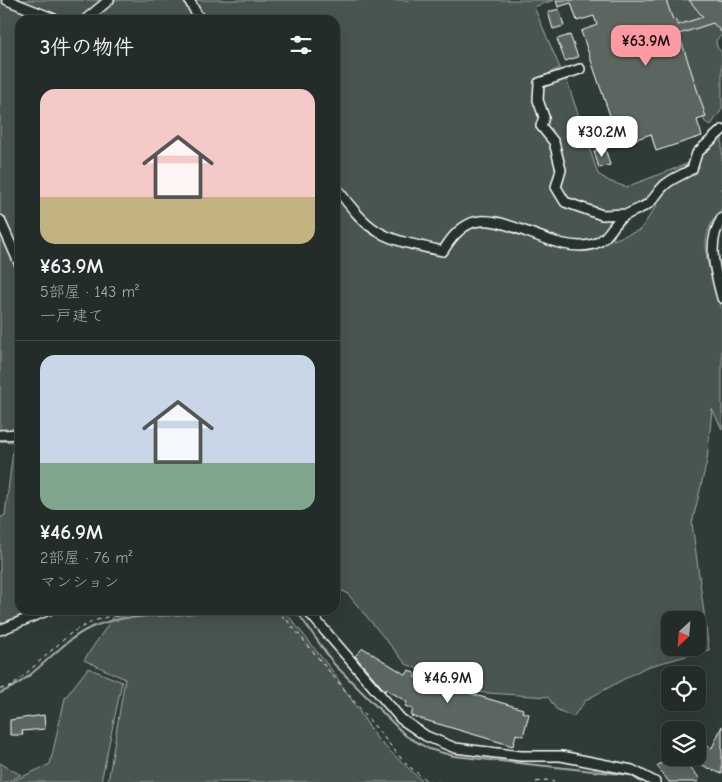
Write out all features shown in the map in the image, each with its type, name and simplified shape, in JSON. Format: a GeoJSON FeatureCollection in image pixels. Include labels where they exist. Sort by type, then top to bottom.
{"type":"FeatureCollection","features":[{"type":"Feature","properties":{"kind":"street"},"geometry":{"type":"LineString","coordinates":[[7,0],[45,15]]}},
{"type":"Feature","properties":{"kind":"street"},"geometry":{"type":"LineString","coordinates":[[91,15],[109,0]]}},
{"type":"Feature","properties":{"kind":"street"},"geometry":{"type":"LineString","coordinates":[[189,0],[197,15]]}},
{"type":"Feature","properties":{"kind":"street"},"geometry":{"type":"LineString","coordinates":[[580,69],[538,83],[538,100],[544,117],[541,126],[554,142],[561,170],[556,187],[565,202],[602,215],[627,214]]}},
{"type":"Feature","properties":{"kind":"street"},"geometry":{"type":"LineString","coordinates":[[340,193],[356,214],[374,231],[390,239],[442,250],[456,233],[470,224],[485,220],[510,226],[547,240],[577,246],[596,244],[607,236],[619,220],[649,203],[666,184],[692,169],[698,153],[722,130]]}},
{"type":"Feature","properties":{"kind":"street"},"geometry":{"type":"LineString","coordinates":[[722,218],[714,241],[712,255],[722,298]]}},
{"type":"Feature","properties":{"kind":"street"},"geometry":{"type":"LineString","coordinates":[[0,220],[15,254]]}},
{"type":"Feature","properties":{"kind":"street"},"geometry":{"type":"LineString","coordinates":[[0,435],[15,434]]}},
{"type":"Feature","properties":{"kind":"street"},"geometry":{"type":"LineString","coordinates":[[0,630],[37,615]]}},
{"type":"Feature","properties":{"kind":"street"},"geometry":{"type":"LineString","coordinates":[[311,615],[401,719],[426,736],[455,748],[521,756],[560,756],[632,770],[654,782]]}},
{"type":"Feature","properties":{"kind":"path"},"geometry":{"type":"LineString","coordinates":[[0,689],[10,687],[72,632],[112,615]]}},
{"type":"Feature","properties":{"kind":"path"},"geometry":{"type":"LineString","coordinates":[[281,615],[405,762],[427,781],[439,782]]}},
{"type":"Feature","properties":{"kind":"path"},"geometry":{"type":"LineString","coordinates":[[536,782],[546,780],[554,782]]}},
{"type":"Feature","properties":{"kind":"shaded area"},"geometry":{"type":"Polygon","coordinates":[[[0,0],[554,0],[534,7],[560,68],[549,73],[552,83],[566,78],[598,174],[609,181],[626,187],[692,162],[706,152],[722,133],[722,208],[712,222],[707,235],[706,248],[707,260],[722,313],[722,429],[712,409],[707,461],[692,523],[704,611],[661,611],[661,656],[687,656],[646,667],[586,700],[573,717],[556,709],[548,697],[473,692],[406,664],[347,593],[340,590],[340,15],[15,15],[15,615],[21,615],[0,624],[0,518],[5,515],[14,442],[0,441],[0,0]],[[659,202],[633,215],[611,222],[616,230],[613,240],[640,230],[659,202]]]}},
{"type":"Feature","properties":{"kind":"shaded area"},"geometry":{"type":"Polygon","coordinates":[[[663,0],[722,0],[722,35],[716,40],[717,47],[722,53],[722,109],[711,125],[705,122],[663,0]]]}},
{"type":"Feature","properties":{"kind":"shaded area"},"geometry":{"type":"Polygon","coordinates":[[[152,615],[288,615],[334,673],[378,740],[423,782],[108,782],[125,679],[84,660],[114,616],[134,618],[152,615]]]}},
{"type":"Feature","properties":{"kind":"shaded area"},"geometry":{"type":"Polygon","coordinates":[[[706,628],[709,650],[706,651],[706,628]]]}},
{"type":"Feature","properties":{"kind":"shaded area"},"geometry":{"type":"Polygon","coordinates":[[[88,668],[122,682],[101,782],[11,782],[50,764],[65,698],[88,668]]]}},
{"type":"Feature","properties":{"kind":"shaded area"},"geometry":{"type":"Polygon","coordinates":[[[0,763],[21,775],[7,782],[0,782],[0,763]]]}},
{"type":"Feature","properties":{"kind":"building"},"geometry":{"type":"Polygon","coordinates":[[[556,0],[666,0],[673,20],[675,19],[678,25],[703,17],[689,0],[722,0],[722,33],[713,23],[679,34],[706,117],[697,120],[702,136],[656,151],[651,134],[620,145],[581,31],[597,25],[594,16],[577,21],[571,3],[558,7],[556,0]]]}},
{"type":"Feature","properties":{"kind":"building"},"geometry":{"type":"Polygon","coordinates":[[[559,9],[564,26],[553,29],[548,12],[559,9]]]}},
{"type":"Feature","properties":{"kind":"building"},"geometry":{"type":"Polygon","coordinates":[[[570,35],[578,57],[565,61],[557,39],[570,35]]]}},
{"type":"Feature","properties":{"kind":"building"},"geometry":{"type":"Polygon","coordinates":[[[605,148],[610,165],[599,168],[594,151],[605,148]]]}},
{"type":"Feature","properties":{"kind":"building"},"geometry":{"type":"Polygon","coordinates":[[[363,648],[406,675],[409,670],[416,674],[414,677],[523,709],[522,712],[529,714],[523,736],[516,734],[513,746],[411,716],[413,709],[405,706],[407,702],[386,689],[385,691],[355,656],[363,648]]]}},
{"type":"Feature","properties":{"kind":"building"},"geometry":{"type":"Polygon","coordinates":[[[44,715],[45,729],[22,731],[23,735],[10,735],[10,720],[44,715]]]}},
{"type":"Feature","properties":{"kind":"building"},"geometry":{"type":"Polygon","coordinates":[[[722,726],[722,774],[704,766],[706,766],[706,745],[712,748],[722,726]]]}},
{"type":"Feature","properties":{"kind":"building"},"geometry":{"type":"Polygon","coordinates":[[[661,763],[661,766],[689,766],[700,779],[697,782],[669,782],[657,766],[661,763]]]}},
{"type":"Feature","properties":{"kind":"waterway"},"geometry":{"type":"LineString","coordinates":[[0,693],[13,687],[67,643],[90,628],[119,619],[164,615]]}},
{"type":"Feature","properties":{"kind":"waterway"},"geometry":{"type":"LineString","coordinates":[[298,615],[334,664],[406,736],[429,749],[454,756],[630,775],[641,782]]}}]}
